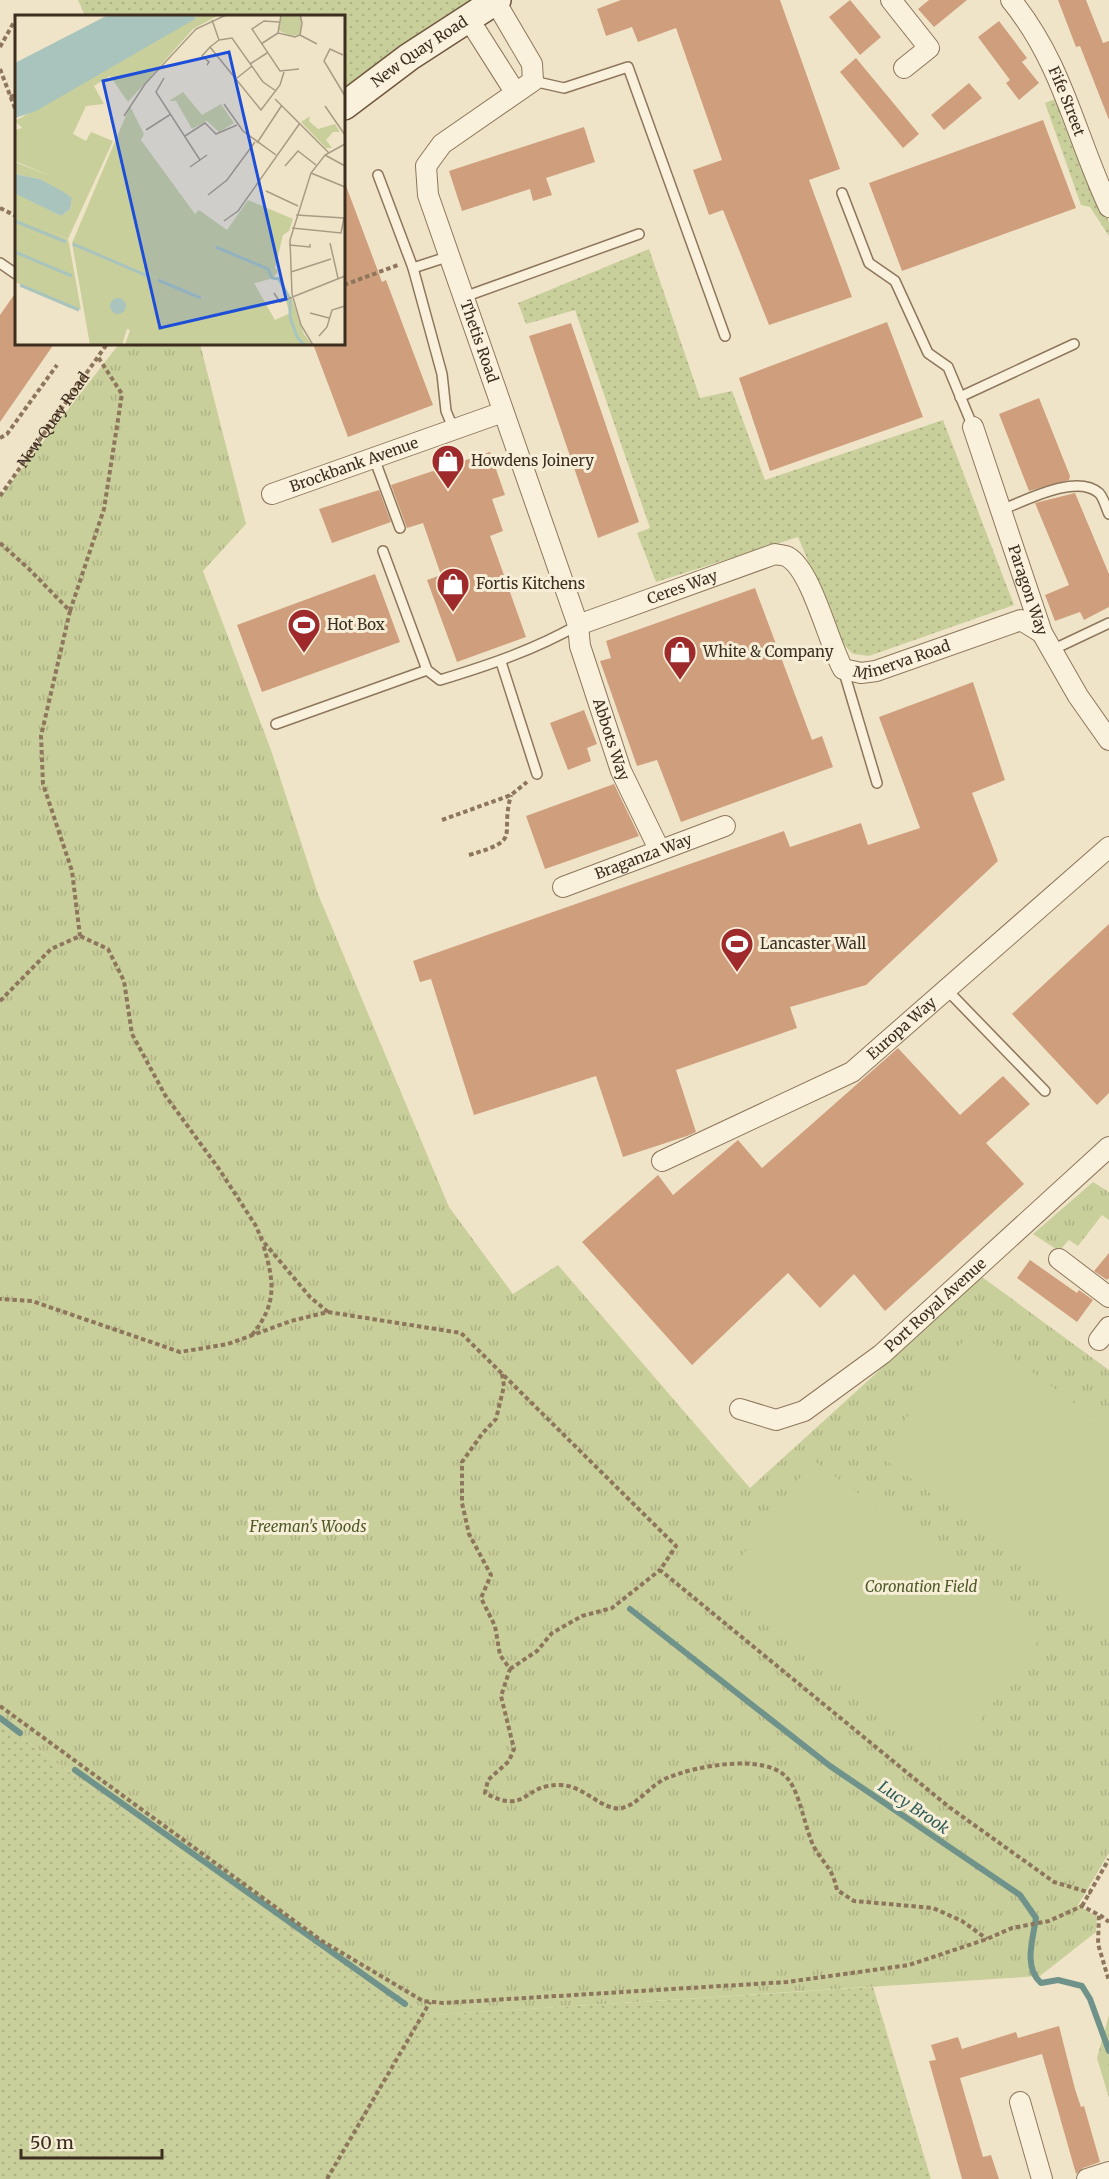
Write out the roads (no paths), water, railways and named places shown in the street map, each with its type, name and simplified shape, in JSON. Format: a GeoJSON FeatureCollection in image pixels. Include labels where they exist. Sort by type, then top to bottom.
{"type":"FeatureCollection","features":[{"type":"Feature","properties":{"kind":"street"},"geometry":{"type":"LineString","coordinates":[[891,0],[929,48],[904,68]]}},
{"type":"Feature","properties":{"kind":"street","name":"Fife Street"},"geometry":{"type":"LineString","coordinates":[[1011,0],[1050,59],[1109,207]]}},
{"type":"Feature","properties":{"kind":"street"},"geometry":{"type":"LineString","coordinates":[[496,1],[532,64],[533,81]]}},
{"type":"Feature","properties":{"kind":"street","name":"New Quay Road"},"geometry":{"type":"LineString","coordinates":[[345,105],[468,18],[496,1]]}},
{"type":"Feature","properties":{"kind":"street"},"geometry":{"type":"LineString","coordinates":[[468,18],[515,92]]}},
{"type":"Feature","properties":{"kind":"street","name":"Thetis Road"},"geometry":{"type":"LineString","coordinates":[[533,81],[442,144],[426,166],[428,195],[578,626]]}},
{"type":"Feature","properties":{"kind":"street","name":"Brockbank Avenue"},"geometry":{"type":"LineString","coordinates":[[272,494],[454,432],[503,412]]}},
{"type":"Feature","properties":{"kind":"street","name":"Paragon Way"},"geometry":{"type":"LineString","coordinates":[[973,427],[1042,633],[1078,696],[1109,740]]}},
{"type":"Feature","properties":{"kind":"street","name":"Ceres Way"},"geometry":{"type":"LineString","coordinates":[[578,626],[775,554],[788,557]]}},
{"type":"Feature","properties":{"kind":"street","name":"Minerva Road"},"geometry":{"type":"LineString","coordinates":[[788,557],[806,575],[832,650],[843,669],[861,673],[876,670],[1021,620],[1042,633]]}},
{"type":"Feature","properties":{"kind":"street","name":"Abbots Way"},"geometry":{"type":"LineString","coordinates":[[578,626],[580,646],[621,771],[659,849]]}},
{"type":"Feature","properties":{"kind":"street","name":"Braganza Way"},"geometry":{"type":"LineString","coordinates":[[563,887],[724,826]]}},
{"type":"Feature","properties":{"kind":"street","name":"Europa Way"},"geometry":{"type":"LineString","coordinates":[[662,1161],[852,1072],[1109,847]]}},
{"type":"Feature","properties":{"kind":"street","name":"Port Royal Avenue"},"geometry":{"type":"LineString","coordinates":[[740,1409],[776,1420],[804,1411],[882,1354],[1109,1147]]}},
{"type":"Feature","properties":{"kind":"street"},"geometry":{"type":"LineString","coordinates":[[1059,1260],[1109,1297]]}},
{"type":"Feature","properties":{"kind":"street"},"geometry":{"type":"LineString","coordinates":[[1020,2102],[1041,2179]]}},
{"type":"Feature","properties":{"kind":"street"},"geometry":{"type":"LineString","coordinates":[[1088,2179],[1109,2172]]}},
{"type":"Feature","properties":{"kind":"lane"},"geometry":{"type":"LineString","coordinates":[[533,81],[564,88],[628,67],[725,336]]}},
{"type":"Feature","properties":{"kind":"lane"},"geometry":{"type":"LineString","coordinates":[[378,175],[411,264],[442,374],[446,411],[454,432]]}},
{"type":"Feature","properties":{"kind":"lane"},"geometry":{"type":"LineString","coordinates":[[842,193],[869,263],[895,281],[928,353],[948,367],[973,427]]}},
{"type":"Feature","properties":{"kind":"lane"},"geometry":{"type":"LineString","coordinates":[[465,297],[639,234]]}},
{"type":"Feature","properties":{"kind":"lane"},"geometry":{"type":"LineString","coordinates":[[411,264],[450,256]]}},
{"type":"Feature","properties":{"kind":"lane"},"geometry":{"type":"LineString","coordinates":[[0,263],[15,273]]}},
{"type":"Feature","properties":{"kind":"lane"},"geometry":{"type":"LineString","coordinates":[[960,397],[1074,344]]}},
{"type":"Feature","properties":{"kind":"lane"},"geometry":{"type":"LineString","coordinates":[[374,458],[400,528]]}},
{"type":"Feature","properties":{"kind":"lane"},"geometry":{"type":"LineString","coordinates":[[1001,510],[1069,485],[1085,485],[1100,494],[1109,514]]}},
{"type":"Feature","properties":{"kind":"lane"},"geometry":{"type":"LineString","coordinates":[[383,551],[427,670],[440,680],[501,662],[543,645],[578,626]]}},
{"type":"Feature","properties":{"kind":"lane"},"geometry":{"type":"LineString","coordinates":[[1052,650],[1109,623]]}},
{"type":"Feature","properties":{"kind":"lane"},"geometry":{"type":"LineString","coordinates":[[501,662],[537,774]]}},
{"type":"Feature","properties":{"kind":"lane"},"geometry":{"type":"LineString","coordinates":[[843,669],[878,783]]}},
{"type":"Feature","properties":{"kind":"lane"},"geometry":{"type":"LineString","coordinates":[[276,724],[427,670]]}},
{"type":"Feature","properties":{"kind":"lane"},"geometry":{"type":"LineString","coordinates":[[946,990],[1046,1091]]}},
{"type":"Feature","properties":{"kind":"waterway","name":"Lucy Brook"},"geometry":{"type":"LineString","coordinates":[[630,1609],[830,1766],[1020,1895],[1036,1918],[1031,1952],[1032,1969],[1035,1976],[1041,1983],[1058,1980],[1082,1986],[1090,1999],[1109,2051]]}},
{"type":"Feature","properties":{"kind":"waterway"},"geometry":{"type":"LineString","coordinates":[[0,1718],[20,1733]]}},
{"type":"Feature","properties":{"kind":"waterway"},"geometry":{"type":"LineString","coordinates":[[75,1770],[405,2004]]}},
{"type":"Feature","properties":{"kind":"place","name":"Howdens Joinery"},"geometry":{"type":"Point","coordinates":[448,490]}},
{"type":"Feature","properties":{"kind":"place","name":"Fortis Kitchens"},"geometry":{"type":"Point","coordinates":[453,613]}},
{"type":"Feature","properties":{"kind":"place","name":"Hot Box"},"geometry":{"type":"Point","coordinates":[304,654]}},
{"type":"Feature","properties":{"kind":"place","name":"White & Company"},"geometry":{"type":"Point","coordinates":[680,681]}},
{"type":"Feature","properties":{"kind":"place","name":"Lancaster Wall"},"geometry":{"type":"Point","coordinates":[737,973]}},
{"type":"Feature","properties":{"kind":"park label","name":"Freeman's Woods"},"geometry":{"type":"Point","coordinates":[308,1527]}},
{"type":"Feature","properties":{"kind":"park label","name":"Coronation Field"},"geometry":{"type":"Point","coordinates":[921,1587]}}]}
